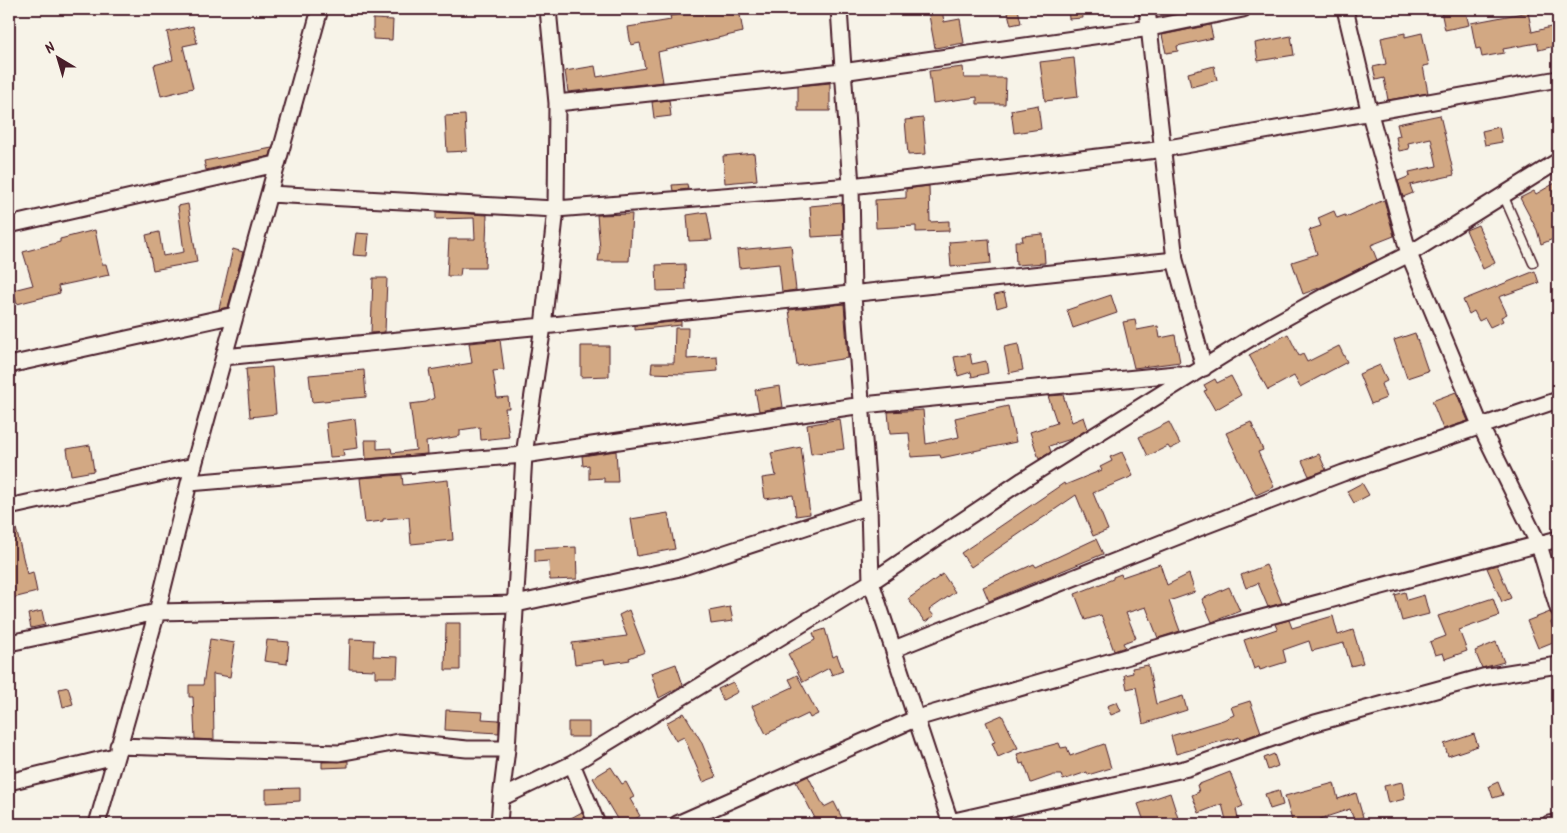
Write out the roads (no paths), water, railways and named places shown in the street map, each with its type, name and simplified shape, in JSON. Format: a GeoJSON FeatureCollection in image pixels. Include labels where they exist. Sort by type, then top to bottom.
{"type":"FeatureCollection","features":[{"type":"Feature","properties":{"kind":"street"},"geometry":{"type":"LineString","coordinates":[[97,824],[116,751],[157,612],[189,483],[320,9]]}},
{"type":"Feature","properties":{"kind":"street"},"geometry":{"type":"LineString","coordinates":[[499,824],[507,749],[524,456],[543,326],[556,209],[557,104],[548,9]]}},
{"type":"Feature","properties":{"kind":"street"},"geometry":{"type":"LineString","coordinates":[[838,9],[851,186],[853,295],[869,506],[871,582],[950,823],[1188,768],[1324,721],[1483,677],[1558,665]]}},
{"type":"Feature","properties":{"kind":"street"},"geometry":{"type":"LineString","coordinates":[[1148,9],[1175,260],[1198,372]]}},
{"type":"Feature","properties":{"kind":"street"},"geometry":{"type":"LineString","coordinates":[[557,104],[842,72],[1150,28],[1243,9]]}},
{"type":"Feature","properties":{"kind":"street"},"geometry":{"type":"LineString","coordinates":[[1345,9],[1370,114],[1409,254],[1481,427],[1539,545],[1558,608]]}},
{"type":"Feature","properties":{"kind":"street"},"geometry":{"type":"LineString","coordinates":[[269,194],[556,209],[851,186],[1164,148],[1370,114],[1558,79]]}},
{"type":"Feature","properties":{"kind":"street"},"geometry":{"type":"LineString","coordinates":[[501,798],[572,764],[871,582],[1022,480],[1198,372],[1323,297],[1409,254],[1558,161]]}},
{"type":"Feature","properties":{"kind":"street"},"geometry":{"type":"LineString","coordinates":[[9,225],[276,164]]}},
{"type":"Feature","properties":{"kind":"street"},"geometry":{"type":"LineString","coordinates":[[224,357],[853,295],[1175,260]]}},
{"type":"Feature","properties":{"kind":"street"},"geometry":{"type":"LineString","coordinates":[[9,364],[235,314]]}},
{"type":"Feature","properties":{"kind":"street"},"geometry":{"type":"LineString","coordinates":[[189,483],[524,456],[862,405],[1198,372]]}},
{"type":"Feature","properties":{"kind":"street"},"geometry":{"type":"LineString","coordinates":[[894,649],[1226,517],[1343,473],[1558,400]]}},
{"type":"Feature","properties":{"kind":"street"},"geometry":{"type":"LineString","coordinates":[[9,507],[194,466]]}},
{"type":"Feature","properties":{"kind":"street"},"geometry":{"type":"LineString","coordinates":[[9,643],[157,612],[516,604],[680,568],[869,506]]}},
{"type":"Feature","properties":{"kind":"street"},"geometry":{"type":"LineString","coordinates":[[677,824],[917,718],[1228,627],[1558,539]]}},
{"type":"Feature","properties":{"kind":"street"},"geometry":{"type":"LineString","coordinates":[[9,782],[116,751],[339,754],[398,742],[467,749],[507,749]]}},
{"type":"Feature","properties":{"kind":"street"},"geometry":{"type":"LineString","coordinates":[[572,764],[597,824]]}},
{"type":"Feature","properties":{"kind":"street"},"geometry":{"type":"LineString","coordinates":[[1549,824],[1558,823]]}},
{"type":"Feature","properties":{"kind":"lane"},"geometry":{"type":"LineString","coordinates":[[1504,196],[1533,263]]}}]}
